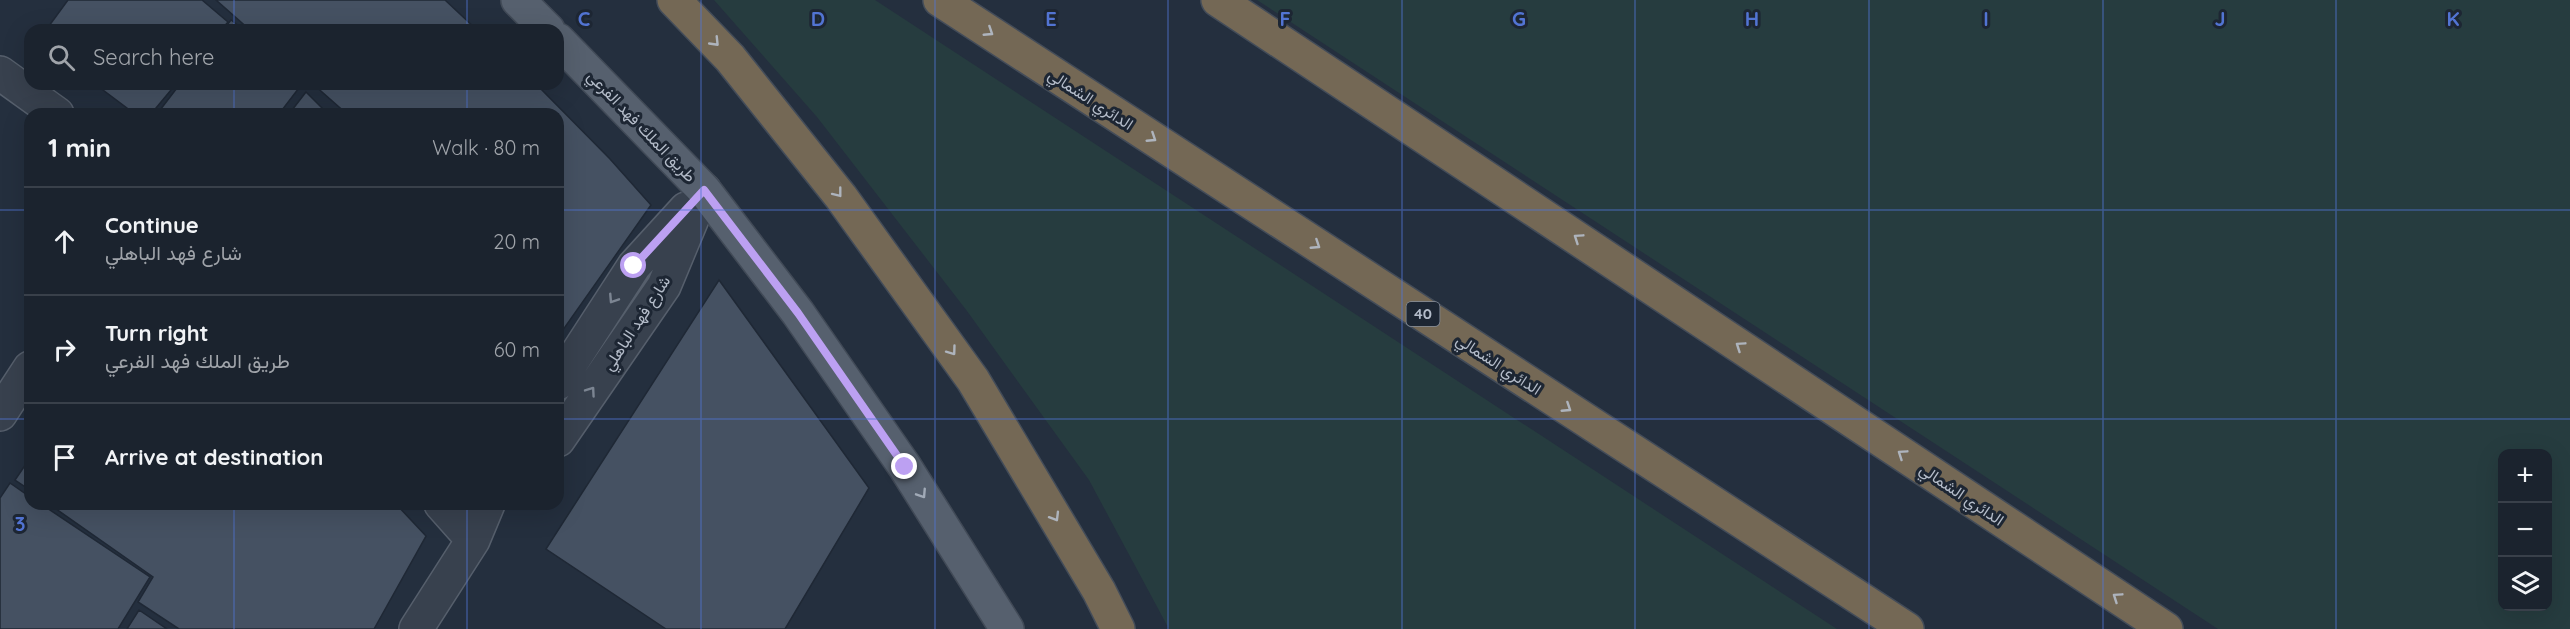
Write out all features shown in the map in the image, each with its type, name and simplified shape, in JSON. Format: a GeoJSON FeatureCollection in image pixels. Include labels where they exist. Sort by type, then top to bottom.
{"type":"FeatureCollection","features":[{"type":"Feature","properties":{"kind":"highway"},"geometry":{"type":"LineString","coordinates":[[674,0],[730,58],[841,197],[973,380],[1099,591],[1118,629]]}},
{"type":"Feature","properties":{"kind":"highway","name":"الدائري الشمالي"},"geometry":{"type":"LineString","coordinates":[[940,0],[1906,629]]}},
{"type":"Feature","properties":{"kind":"highway","name":"الدائري الشمالي"},"geometry":{"type":"LineString","coordinates":[[1218,0],[2166,629]]}},
{"type":"Feature","properties":{"kind":"main road"},"geometry":{"type":"LineString","coordinates":[[518,0],[542,24]]}},
{"type":"Feature","properties":{"kind":"main road","name":"طريق الملك فهد الفرعي"},"geometry":{"type":"LineString","coordinates":[[564,46],[704,190],[805,322],[905,467],[1003,626]]}},
{"type":"Feature","properties":{"kind":"street"},"geometry":{"type":"LineString","coordinates":[[0,73],[49,108]]}},
{"type":"Feature","properties":{"kind":"street","name":"شارع فهد الباهلي"},"geometry":{"type":"LineString","coordinates":[[564,374],[634,266],[704,190]]}},
{"type":"Feature","properties":{"kind":"street","name":"شارع فهد الباهلي"},"geometry":{"type":"LineString","coordinates":[[564,431],[664,286],[704,190]]}},
{"type":"Feature","properties":{"kind":"street"},"geometry":{"type":"LineString","coordinates":[[0,414],[24,377]]}},
{"type":"Feature","properties":{"kind":"street"},"geometry":{"type":"LineString","coordinates":[[446,510],[473,540]]}},
{"type":"Feature","properties":{"kind":"street"},"geometry":{"type":"LineString","coordinates":[[416,629],[473,540],[486,510]]}},
{"type":"Feature","properties":{"kind":"street"},"geometry":{"type":"LineString","coordinates":[[473,540],[501,510]]}},
{"type":"Feature","properties":{"kind":"green space"},"geometry":{"type":"Polygon","coordinates":[[[714,0],[875,0],[1837,629],[1169,629],[1089,480],[967,311],[817,117],[714,0]]]}},
{"type":"Feature","properties":{"kind":"green space"},"geometry":{"type":"Polygon","coordinates":[[[1257,0],[2570,0],[2570,629],[2218,629],[1257,0]]]}},
{"type":"Feature","properties":{"kind":"building"},"geometry":{"type":"Polygon","coordinates":[[[68,0],[202,0],[228,22],[226,24],[50,24],[68,0]]]}},
{"type":"Feature","properties":{"kind":"building"},"geometry":{"type":"Polygon","coordinates":[[[216,0],[445,0],[471,24],[243,24],[216,0]]]}},
{"type":"Feature","properties":{"kind":"building"},"geometry":{"type":"Polygon","coordinates":[[[103,90],[171,90],[156,108],[127,108],[103,90]]]}},
{"type":"Feature","properties":{"kind":"building"},"geometry":{"type":"Polygon","coordinates":[[[175,90],[297,90],[284,108],[162,108],[175,90]]]}},
{"type":"Feature","properties":{"kind":"building"},"geometry":{"type":"Polygon","coordinates":[[[320,90],[542,90],[560,108],[340,108],[320,90]]]}},
{"type":"Feature","properties":{"kind":"building"},"geometry":{"type":"Polygon","coordinates":[[[306,92],[322,108],[294,108],[306,92]]]}},
{"type":"Feature","properties":{"kind":"building"},"geometry":{"type":"Polygon","coordinates":[[[564,112],[651,205],[564,328],[564,112]]]}},
{"type":"Feature","properties":{"kind":"building"},"geometry":{"type":"Polygon","coordinates":[[[719,280],[869,488],[785,629],[666,629],[546,549],[719,280]]]}},
{"type":"Feature","properties":{"kind":"building"},"geometry":{"type":"Polygon","coordinates":[[[24,467],[24,486],[15,480],[24,467]]]}},
{"type":"Feature","properties":{"kind":"building"},"geometry":{"type":"Polygon","coordinates":[[[10,483],[24,493],[24,510],[50,510],[150,577],[118,629],[0,629],[0,498],[10,483]]]}},
{"type":"Feature","properties":{"kind":"building"},"geometry":{"type":"Polygon","coordinates":[[[58,510],[402,510],[426,536],[374,629],[179,629],[138,602],[153,577],[58,510]]]}},
{"type":"Feature","properties":{"kind":"building"},"geometry":{"type":"Polygon","coordinates":[[[139,610],[167,629],[127,629],[139,610]]]}},
{"type":"Feature","properties":{"kind":"route"},"geometry":{"type":"LineString","coordinates":[[634,266],[704,190],[798,313],[905,467]]}}]}
